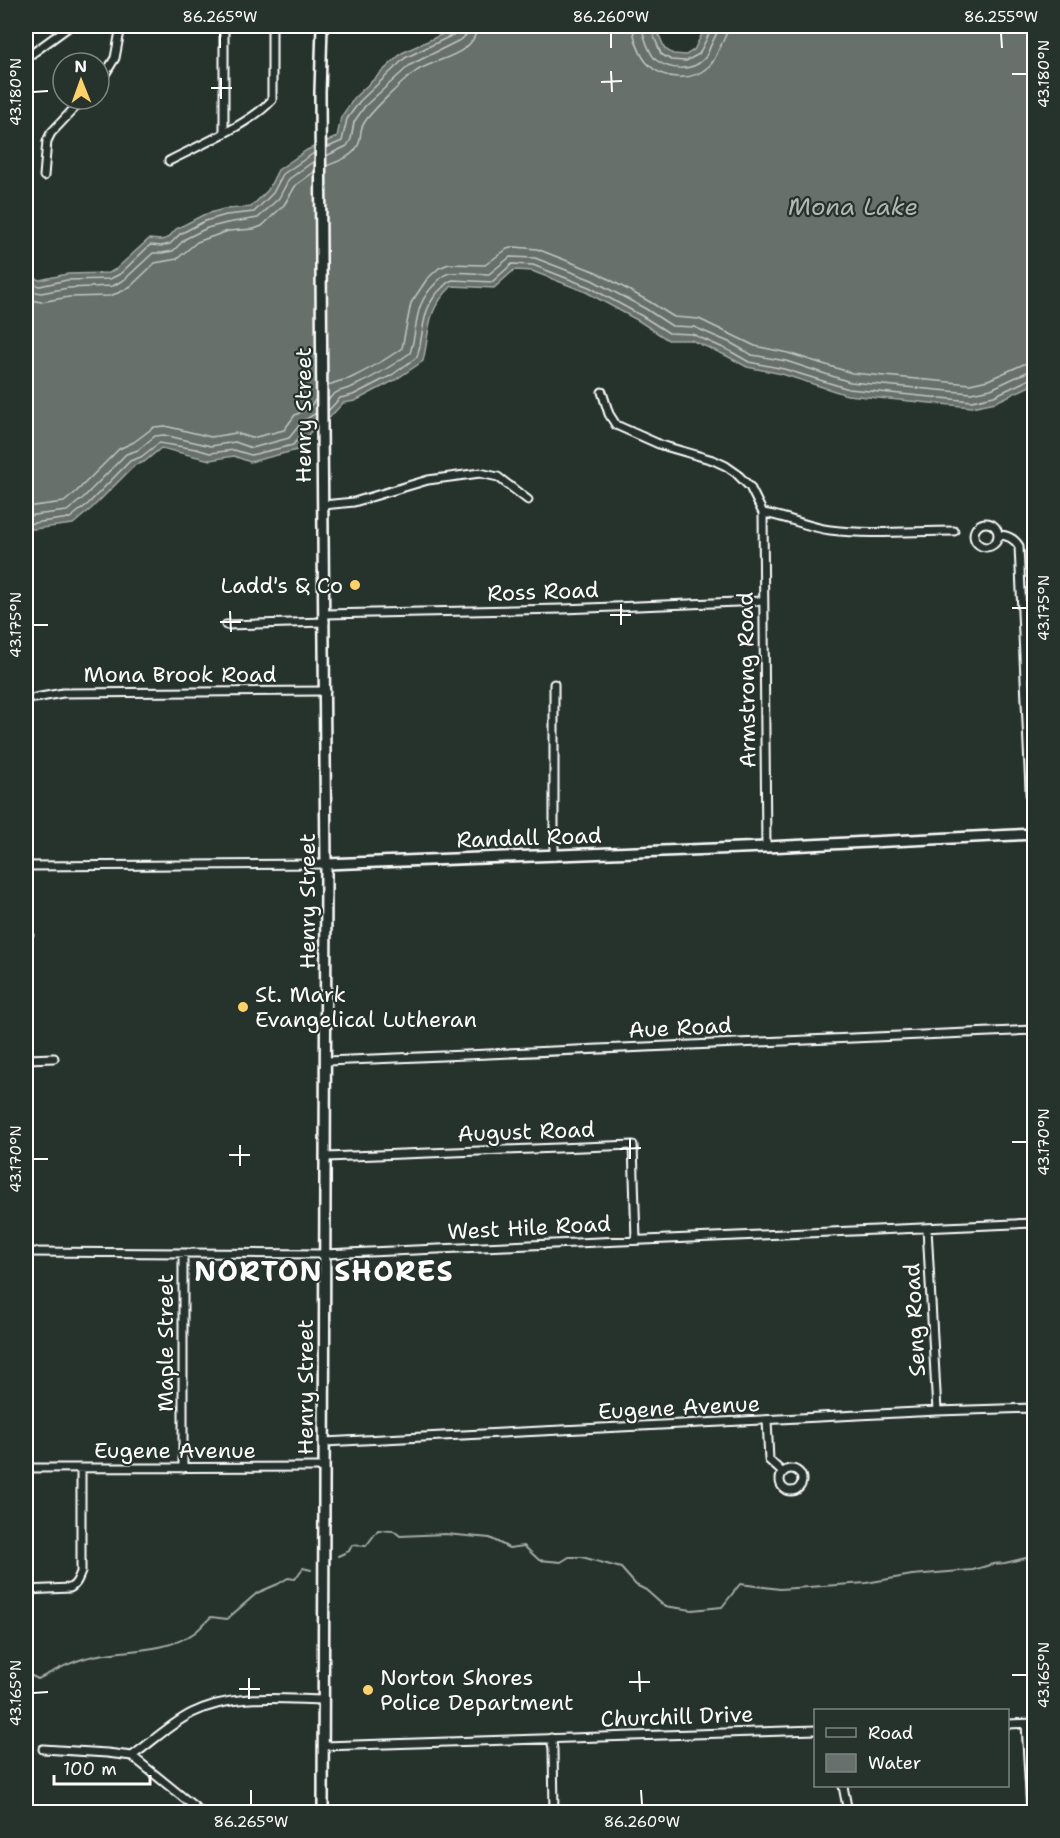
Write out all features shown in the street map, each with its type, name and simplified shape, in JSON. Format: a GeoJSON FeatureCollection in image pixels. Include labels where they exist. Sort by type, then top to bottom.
{"type":"FeatureCollection","features":[{"type":"Feature","properties":{"kind":"street"},"geometry":{"type":"LineString","coordinates":[[26,58],[70,26]]}},
{"type":"Feature","properties":{"kind":"street"},"geometry":{"type":"LineString","coordinates":[[111,64],[115,58],[121,26]]}},
{"type":"Feature","properties":{"kind":"street"},"geometry":{"type":"LineString","coordinates":[[224,26],[224,133]]}},
{"type":"Feature","properties":{"kind":"street"},"geometry":{"type":"LineString","coordinates":[[169,161],[224,133],[265,108],[272,100],[272,26]]}},
{"type":"Feature","properties":{"kind":"street","name":"Henry Street"},"geometry":{"type":"LineString","coordinates":[[322,26],[320,92],[322,451],[327,864],[323,1812]]}},
{"type":"Feature","properties":{"kind":"street"},"geometry":{"type":"LineString","coordinates":[[44,176],[47,141],[51,133],[72,111]]}},
{"type":"Feature","properties":{"kind":"street"},"geometry":{"type":"LineString","coordinates":[[602,392],[609,414],[616,425],[661,444],[726,466],[750,487],[762,513],[828,530],[954,531]]}},
{"type":"Feature","properties":{"kind":"street"},"geometry":{"type":"LineString","coordinates":[[323,505],[354,502],[428,480],[480,473],[498,477],[528,500]]}},
{"type":"Feature","properties":{"kind":"street","name":"Armstrong Road"},"geometry":{"type":"LineString","coordinates":[[762,513],[766,847]]}},
{"type":"Feature","properties":{"kind":"street"},"geometry":{"type":"LineString","coordinates":[[998,535],[1016,540],[1019,546],[1033,834]]}},
{"type":"Feature","properties":{"kind":"street","name":"Ross Road"},"geometry":{"type":"LineString","coordinates":[[226,625],[325,618],[763,601]]}},
{"type":"Feature","properties":{"kind":"street"},"geometry":{"type":"LineString","coordinates":[[554,684],[554,856]]}},
{"type":"Feature","properties":{"kind":"street","name":"Mona Brook Road"},"geometry":{"type":"LineString","coordinates":[[35,698],[63,693],[326,691]]}},
{"type":"Feature","properties":{"kind":"street","name":"Randall Road"},"geometry":{"type":"LineString","coordinates":[[26,866],[327,864],[1033,834]]}},
{"type":"Feature","properties":{"kind":"street","name":"Aue Road"},"geometry":{"type":"LineString","coordinates":[[327,1061],[1035,1030]]}},
{"type":"Feature","properties":{"kind":"street"},"geometry":{"type":"LineString","coordinates":[[26,1059],[54,1059]]}},
{"type":"Feature","properties":{"kind":"street","name":"August Road"},"geometry":{"type":"LineString","coordinates":[[326,1157],[633,1145],[636,1240]]}},
{"type":"Feature","properties":{"kind":"street","name":"West Hile Road"},"geometry":{"type":"LineString","coordinates":[[26,1252],[324,1254],[1035,1223]]}},
{"type":"Feature","properties":{"kind":"street","name":"Seng Road"},"geometry":{"type":"LineString","coordinates":[[927,1228],[937,1411]]}},
{"type":"Feature","properties":{"kind":"street","name":"Maple Street"},"geometry":{"type":"LineString","coordinates":[[183,1254],[183,1468]]}},
{"type":"Feature","properties":{"kind":"street","name":"Eugene Avenue"},"geometry":{"type":"LineString","coordinates":[[324,1442],[1035,1408]]}},
{"type":"Feature","properties":{"kind":"street"},"geometry":{"type":"LineString","coordinates":[[767,1420],[770,1460],[782,1472]]}},
{"type":"Feature","properties":{"kind":"street","name":"Eugene Avenue"},"geometry":{"type":"LineString","coordinates":[[26,1468],[324,1467]]}},
{"type":"Feature","properties":{"kind":"street"},"geometry":{"type":"LineString","coordinates":[[26,1590],[70,1588],[76,1584],[81,1572],[81,1468]]}},
{"type":"Feature","properties":{"kind":"street"},"geometry":{"type":"LineString","coordinates":[[132,1756],[176,1723],[208,1706],[233,1700],[323,1700]]}},
{"type":"Feature","properties":{"kind":"street"},"geometry":{"type":"LineString","coordinates":[[1009,1724],[1035,1723]]}},
{"type":"Feature","properties":{"kind":"street"},"geometry":{"type":"LineString","coordinates":[[1026,1724],[1030,1812]]}},
{"type":"Feature","properties":{"kind":"street","name":"Churchill Drive"},"geometry":{"type":"LineString","coordinates":[[324,1746],[814,1730]]}},
{"type":"Feature","properties":{"kind":"street"},"geometry":{"type":"LineString","coordinates":[[551,1738],[554,1812]]}},
{"type":"Feature","properties":{"kind":"street"},"geometry":{"type":"LineString","coordinates":[[43,1749],[132,1756],[201,1812]]}},
{"type":"Feature","properties":{"kind":"street"},"geometry":{"type":"LineString","coordinates":[[843,1787],[848,1812]]}},
{"type":"Feature","properties":{"kind":"water","name":"Mona Lake"},"geometry":{"type":"Polygon","coordinates":[[[460,26],[655,26],[665,49],[673,54],[686,55],[694,50],[706,26],[1034,26],[1034,384],[996,402],[972,407],[847,395],[782,374],[747,367],[691,340],[668,340],[586,292],[532,271],[514,270],[494,288],[452,286],[443,295],[433,312],[423,361],[395,380],[355,401],[343,403],[322,426],[311,431],[297,450],[250,462],[234,456],[210,460],[161,448],[144,462],[135,465],[73,524],[26,530],[26,276],[40,280],[67,274],[109,273],[149,239],[168,238],[176,229],[203,215],[224,209],[251,207],[268,190],[278,170],[307,150],[337,137],[341,117],[355,97],[402,53],[460,26]]]}},
{"type":"Feature","properties":{"kind":"waterway"},"geometry":{"type":"LineString","coordinates":[[338,1556],[349,1551],[352,1545],[366,1546],[378,1530],[394,1531],[400,1536],[445,1534],[490,1538],[509,1548],[524,1546],[539,1560],[561,1562],[569,1557],[582,1557],[621,1568],[636,1585],[646,1590],[664,1606],[692,1610],[722,1607],[740,1584],[780,1589],[866,1583],[912,1575],[973,1570],[1034,1556]]}},
{"type":"Feature","properties":{"kind":"waterway"},"geometry":{"type":"LineString","coordinates":[[26,1673],[38,1679],[87,1658],[171,1644],[194,1633],[211,1617],[227,1619],[257,1593],[288,1578],[295,1579],[303,1568],[311,1570]]}},
{"type":"Feature","properties":{"kind":"waterway"},"geometry":{"type":"LineString","coordinates":[[30,1812],[35,1809],[43,1812]]}},
{"type":"Feature","properties":{"kind":"place","name":"Ladd's & Co"},"geometry":{"type":"Point","coordinates":[355,585]}},
{"type":"Feature","properties":{"kind":"place","name":"St. Mark Evangelical Lutheran"},"geometry":{"type":"Point","coordinates":[243,1007]}},
{"type":"Feature","properties":{"kind":"place","name":"Norton Shores Police Department"},"geometry":{"type":"Point","coordinates":[368,1690]}},
{"type":"Feature","properties":{"kind":"district","name":"NORTON SHORES"},"geometry":{"type":"Point","coordinates":[324,1271]}}]}
